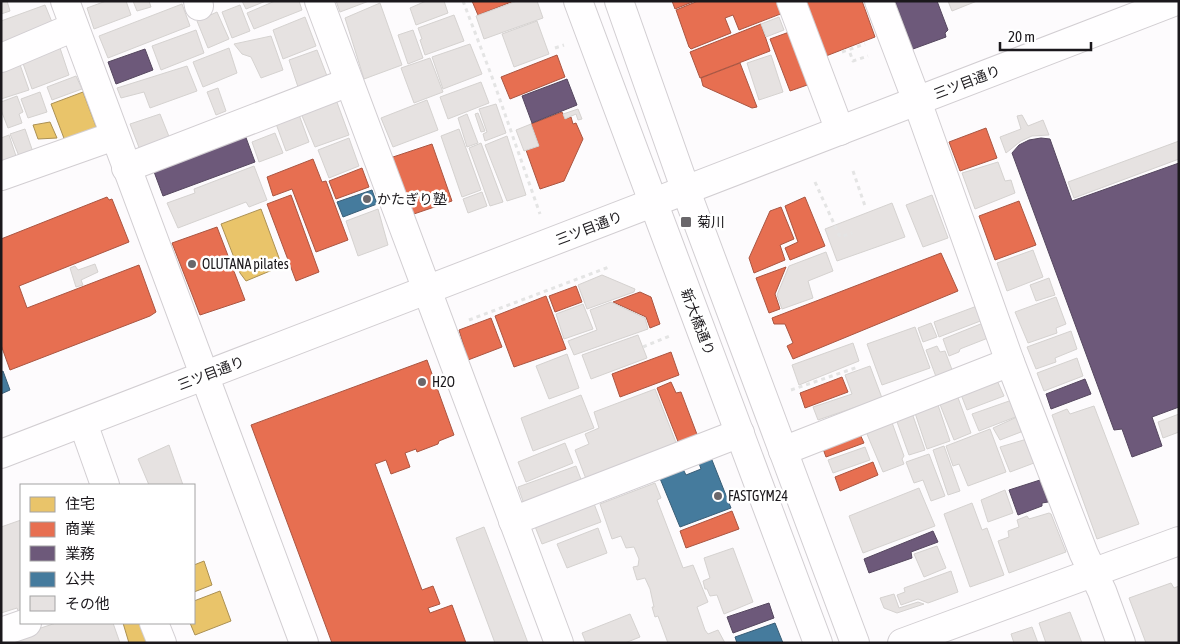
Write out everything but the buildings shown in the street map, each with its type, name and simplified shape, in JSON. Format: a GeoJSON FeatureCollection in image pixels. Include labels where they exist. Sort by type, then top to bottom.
{"type":"FeatureCollection","features":[{"type":"Feature","properties":{"kind":"main road"},"geometry":{"type":"LineString","coordinates":[[65,1],[304,643]]}},
{"type":"Feature","properties":{"kind":"main road"},"geometry":{"type":"LineString","coordinates":[[319,1],[559,643]]}},
{"type":"Feature","properties":{"kind":"main road","name":"新大橋通り"},"geometry":{"type":"LineString","coordinates":[[578,1],[818,643]]}},
{"type":"Feature","properties":{"kind":"main road"},"geometry":{"type":"LineString","coordinates":[[619,1],[686,191],[855,643]]}},
{"type":"Feature","properties":{"kind":"main road"},"geometry":{"type":"LineString","coordinates":[[791,1],[840,131]]}},
{"type":"Feature","properties":{"kind":"main road"},"geometry":{"type":"LineString","coordinates":[[879,1],[917,101],[1010,362],[1084,554],[1102,590],[1121,643]]}},
{"type":"Feature","properties":{"kind":"main road","name":"三ツ目通り"},"geometry":{"type":"LineString","coordinates":[[1,454],[654,204],[1176,1]]}},
{"type":"Feature","properties":{"kind":"main road"},"geometry":{"type":"LineString","coordinates":[[1,58],[74,28]]}},
{"type":"Feature","properties":{"kind":"main road"},"geometry":{"type":"LineString","coordinates":[[126,168],[349,82]]}},
{"type":"Feature","properties":{"kind":"main road"},"geometry":{"type":"LineString","coordinates":[[1,176],[114,136]]}},
{"type":"Feature","properties":{"kind":"main road"},"geometry":{"type":"LineString","coordinates":[[783,451],[1010,362]]}},
{"type":"Feature","properties":{"kind":"main road"},"geometry":{"type":"LineString","coordinates":[[83,423],[105,484]]}},
{"type":"Feature","properties":{"kind":"main road"},"geometry":{"type":"LineString","coordinates":[[513,521],[740,434]]}},
{"type":"Feature","properties":{"kind":"main road"},"geometry":{"type":"LineString","coordinates":[[902,643],[1179,541]]}},
{"type":"Feature","properties":{"kind":"main road"},"geometry":{"type":"LineString","coordinates":[[1,632],[24,624]]}},
{"type":"Feature","properties":{"kind":"main road"},"geometry":{"type":"LineString","coordinates":[[154,624],[162,643]]}},
{"type":"Feature","properties":{"kind":"path"},"geometry":{"type":"LineString","coordinates":[[463,1],[492,77],[550,243]]}},
{"type":"Feature","properties":{"kind":"path"},"geometry":{"type":"LineString","coordinates":[[850,53],[853,61],[871,55],[866,41]]}},
{"type":"Feature","properties":{"kind":"path"},"geometry":{"type":"LineString","coordinates":[[555,48],[566,45]]}},
{"type":"Feature","properties":{"kind":"path"},"geometry":{"type":"LineString","coordinates":[[852,171],[865,206]]}},
{"type":"Feature","properties":{"kind":"path"},"geometry":{"type":"LineString","coordinates":[[815,182],[840,237],[852,233]]}},
{"type":"Feature","properties":{"kind":"path"},"geometry":{"type":"LineString","coordinates":[[460,324],[609,267]]}},
{"type":"Feature","properties":{"kind":"path"},"geometry":{"type":"LineString","coordinates":[[643,347],[678,332]]}},
{"type":"Feature","properties":{"kind":"path"},"geometry":{"type":"LineString","coordinates":[[786,392],[858,367]]}},
{"type":"Feature","properties":{"kind":"place","name":"かたぎり塾"},"geometry":{"type":"Point","coordinates":[367,199]}},
{"type":"Feature","properties":{"kind":"place","name":"菊川"},"geometry":{"type":"Point","coordinates":[686,222]}},
{"type":"Feature","properties":{"kind":"place","name":"OLUTANA pilates"},"geometry":{"type":"Point","coordinates":[192,264]}},
{"type":"Feature","properties":{"kind":"place","name":"H2O"},"geometry":{"type":"Point","coordinates":[422,382]}},
{"type":"Feature","properties":{"kind":"place","name":"FASTGYM24"},"geometry":{"type":"Point","coordinates":[718,496]}}]}
